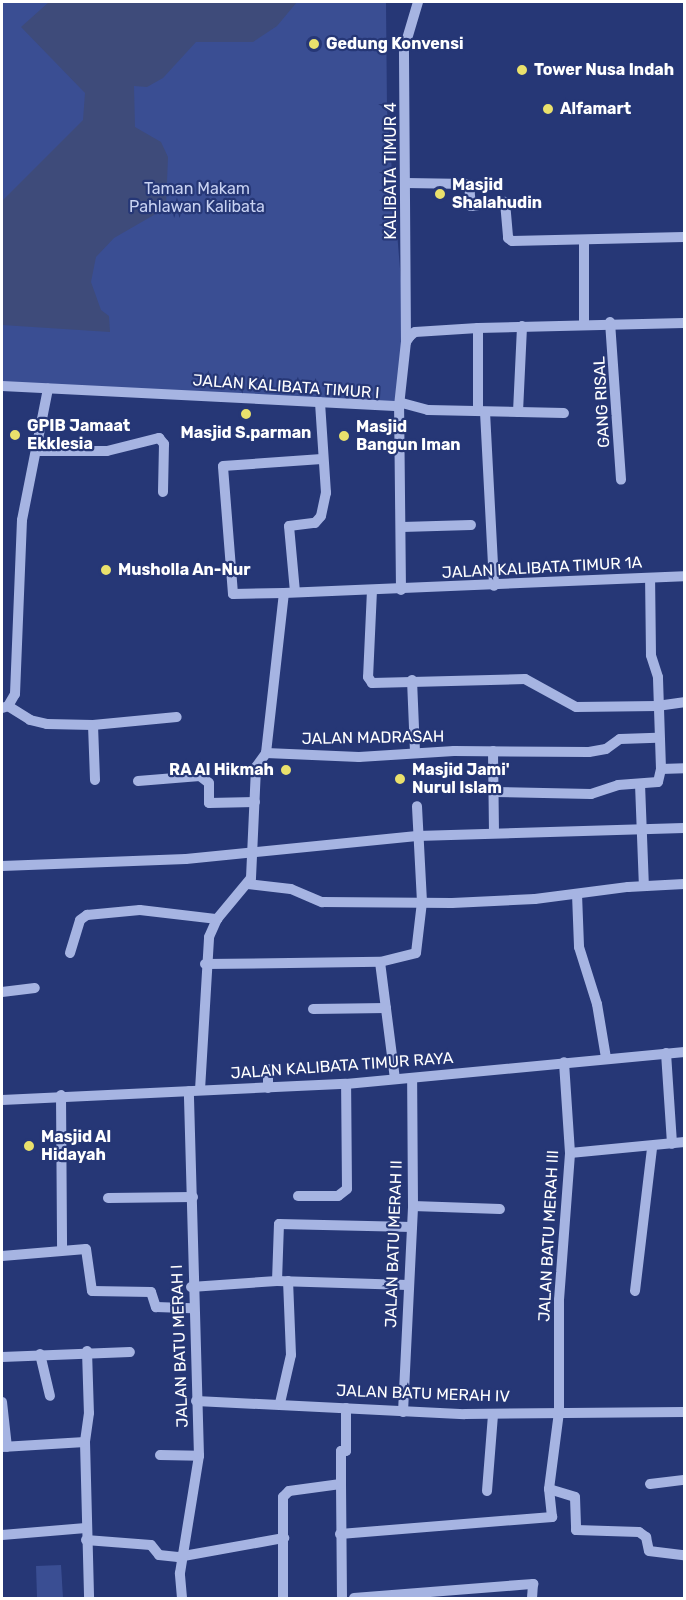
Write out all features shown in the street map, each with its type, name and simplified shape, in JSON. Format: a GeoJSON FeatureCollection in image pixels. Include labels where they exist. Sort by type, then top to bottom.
{"type":"FeatureCollection","features":[{"type":"Feature","properties":{"kind":"street","name":"KALIBATA TIMUR 4"},"geometry":{"type":"LineString","coordinates":[[406,342],[405,49],[418,2]]}},
{"type":"Feature","properties":{"kind":"street"},"geometry":{"type":"LineString","coordinates":[[406,183],[469,184],[471,206],[505,202],[508,238],[512,241],[684,237]]}},
{"type":"Feature","properties":{"kind":"street"},"geometry":{"type":"LineString","coordinates":[[584,241],[584,323]]}},
{"type":"Feature","properties":{"kind":"street"},"geometry":{"type":"LineString","coordinates":[[406,342],[415,332],[610,322],[684,323]]}},
{"type":"Feature","properties":{"kind":"street","name":"GANG RISAL"},"geometry":{"type":"LineString","coordinates":[[610,322],[621,480]]}},
{"type":"Feature","properties":{"kind":"street"},"geometry":{"type":"LineString","coordinates":[[518,412],[522,326]]}},
{"type":"Feature","properties":{"kind":"street"},"geometry":{"type":"LineString","coordinates":[[478,328],[481,412],[494,586]]}},
{"type":"Feature","properties":{"kind":"street","name":"JALAN KALIBATA TIMUR I"},"geometry":{"type":"LineString","coordinates":[[2,386],[401,405],[406,342]]}},
{"type":"Feature","properties":{"kind":"street"},"geometry":{"type":"LineString","coordinates":[[48,389],[22,520],[15,694],[5,707],[38,723],[93,725],[177,717]]}},
{"type":"Feature","properties":{"kind":"street"},"geometry":{"type":"LineString","coordinates":[[194,1090],[209,937],[217,919],[248,884],[254,853],[256,767],[266,753],[290,592],[287,531],[296,524],[315,523],[321,516],[326,493],[322,459],[321,402]]}},
{"type":"Feature","properties":{"kind":"street"},"geometry":{"type":"LineString","coordinates":[[401,590],[401,405],[428,410],[564,414]]}},
{"type":"Feature","properties":{"kind":"street"},"geometry":{"type":"LineString","coordinates":[[37,451],[107,451],[159,438],[164,444],[163,492]]}},
{"type":"Feature","properties":{"kind":"street","name":"JALAN KALIBATA TIMUR 1A"},"geometry":{"type":"LineString","coordinates":[[322,459],[223,466],[232,594],[401,590],[684,576]]}},
{"type":"Feature","properties":{"kind":"street"},"geometry":{"type":"LineString","coordinates":[[402,527],[471,525]]}},
{"type":"Feature","properties":{"kind":"street"},"geometry":{"type":"LineString","coordinates":[[494,792],[571,795],[658,782],[661,769],[657,738],[658,677],[651,655],[650,578]]}},
{"type":"Feature","properties":{"kind":"street"},"geometry":{"type":"LineString","coordinates":[[372,590],[369,680],[372,683],[412,680],[525,679],[576,707],[657,706],[684,702]]}},
{"type":"Feature","properties":{"kind":"street"},"geometry":{"type":"LineString","coordinates":[[412,680],[415,753]]}},
{"type":"Feature","properties":{"kind":"street"},"geometry":{"type":"LineString","coordinates":[[93,725],[95,780]]}},
{"type":"Feature","properties":{"kind":"street","name":"JALAN MADRASAH"},"geometry":{"type":"LineString","coordinates":[[266,753],[359,757],[493,750],[589,752],[606,748],[620,740],[657,738]]}},
{"type":"Feature","properties":{"kind":"street"},"geometry":{"type":"LineString","coordinates":[[493,750],[494,833]]}},
{"type":"Feature","properties":{"kind":"street"},"geometry":{"type":"LineString","coordinates":[[661,769],[684,768]]}},
{"type":"Feature","properties":{"kind":"street"},"geometry":{"type":"LineString","coordinates":[[138,781],[200,776],[209,783],[209,802],[255,802]]}},
{"type":"Feature","properties":{"kind":"street"},"geometry":{"type":"LineString","coordinates":[[640,784],[640,832],[644,886]]}},
{"type":"Feature","properties":{"kind":"street"},"geometry":{"type":"LineString","coordinates":[[205,964],[380,962],[416,953],[422,902],[417,806]]}},
{"type":"Feature","properties":{"kind":"street"},"geometry":{"type":"LineString","coordinates":[[2,866],[186,860],[417,836],[640,832],[684,828]]}},
{"type":"Feature","properties":{"kind":"street"},"geometry":{"type":"LineString","coordinates":[[248,884],[291,889],[322,902],[422,902],[577,894],[684,884]]}},
{"type":"Feature","properties":{"kind":"street"},"geometry":{"type":"LineString","coordinates":[[577,894],[579,947],[597,1004],[606,1058]]}},
{"type":"Feature","properties":{"kind":"street"},"geometry":{"type":"LineString","coordinates":[[70,953],[80,920],[87,915],[140,910],[217,919]]}},
{"type":"Feature","properties":{"kind":"street"},"geometry":{"type":"LineString","coordinates":[[380,962],[395,1079]]}},
{"type":"Feature","properties":{"kind":"street"},"geometry":{"type":"LineString","coordinates":[[2,992],[35,988]]}},
{"type":"Feature","properties":{"kind":"street"},"geometry":{"type":"LineString","coordinates":[[313,1009],[386,1008]]}},
{"type":"Feature","properties":{"kind":"street","name":"JALAN KALIBATA TIMUR RAYA"},"geometry":{"type":"LineString","coordinates":[[2,1100],[61,1095],[346,1084],[684,1052]]}},
{"type":"Feature","properties":{"kind":"street"},"geometry":{"type":"LineString","coordinates":[[666,1053],[672,1144]]}},
{"type":"Feature","properties":{"kind":"street","name":"JALAN BATU MERAH III"},"geometry":{"type":"LineString","coordinates":[[340,1534],[552,1517],[549,1490],[559,1412],[559,1300],[570,1153],[564,1062]]}},
{"type":"Feature","properties":{"kind":"street"},"geometry":{"type":"LineString","coordinates":[[268,1069],[268,1088]]}},
{"type":"Feature","properties":{"kind":"street","name":"JALAN BATU MERAH II"},"geometry":{"type":"LineString","coordinates":[[403,1412],[413,1206],[412,1078]]}},
{"type":"Feature","properties":{"kind":"street"},"geometry":{"type":"LineString","coordinates":[[298,1196],[338,1196],[347,1189],[346,1084]]}},
{"type":"Feature","properties":{"kind":"street","name":"JALAN BATU MERAH I"},"geometry":{"type":"LineString","coordinates":[[182,1599],[183,1557],[199,1456],[191,1287],[194,1090]]}},
{"type":"Feature","properties":{"kind":"street"},"geometry":{"type":"LineString","coordinates":[[61,1095],[62,1250]]}},
{"type":"Feature","properties":{"kind":"street"},"geometry":{"type":"LineString","coordinates":[[570,1153],[652,1148],[684,1142]]}},
{"type":"Feature","properties":{"kind":"street"},"geometry":{"type":"LineString","coordinates":[[635,1291],[652,1148]]}},
{"type":"Feature","properties":{"kind":"street"},"geometry":{"type":"LineString","coordinates":[[108,1198],[193,1197]]}},
{"type":"Feature","properties":{"kind":"street"},"geometry":{"type":"LineString","coordinates":[[413,1206],[500,1209]]}},
{"type":"Feature","properties":{"kind":"street"},"geometry":{"type":"LineString","coordinates":[[280,1403],[291,1355],[279,1224],[412,1227]]}},
{"type":"Feature","properties":{"kind":"street"},"geometry":{"type":"LineString","coordinates":[[2,1256],[88,1249],[92,1291],[151,1292],[156,1307],[192,1308]]}},
{"type":"Feature","properties":{"kind":"street"},"geometry":{"type":"LineString","coordinates":[[191,1287],[283,1281],[408,1285]]}},
{"type":"Feature","properties":{"kind":"street"},"geometry":{"type":"LineString","coordinates":[[87,1351],[89,1413],[85,1442],[89,1599]]}},
{"type":"Feature","properties":{"kind":"street"},"geometry":{"type":"LineString","coordinates":[[2,1357],[87,1351],[130,1352]]}},
{"type":"Feature","properties":{"kind":"street"},"geometry":{"type":"LineString","coordinates":[[40,1354],[50,1396]]}},
{"type":"Feature","properties":{"kind":"street","name":"JALAN BATU MERAH IV"},"geometry":{"type":"LineString","coordinates":[[196,1401],[280,1403],[403,1412],[493,1414],[684,1412]]}},
{"type":"Feature","properties":{"kind":"street"},"geometry":{"type":"LineString","coordinates":[[2,1402],[4,1447],[85,1442]]}},
{"type":"Feature","properties":{"kind":"street"},"geometry":{"type":"LineString","coordinates":[[342,1599],[341,1451],[346,1451],[346,1408]]}},
{"type":"Feature","properties":{"kind":"street"},"geometry":{"type":"LineString","coordinates":[[487,1491],[493,1414]]}},
{"type":"Feature","properties":{"kind":"street"},"geometry":{"type":"LineString","coordinates":[[160,1455],[199,1456]]}},
{"type":"Feature","properties":{"kind":"street"},"geometry":{"type":"LineString","coordinates":[[650,1484],[684,1480]]}},
{"type":"Feature","properties":{"kind":"street"},"geometry":{"type":"LineString","coordinates":[[283,1599],[284,1492],[341,1484]]}},
{"type":"Feature","properties":{"kind":"street"},"geometry":{"type":"LineString","coordinates":[[549,1490],[575,1497],[576,1530],[639,1532],[646,1537],[649,1551],[684,1555]]}},
{"type":"Feature","properties":{"kind":"street"},"geometry":{"type":"LineString","coordinates":[[2,1535],[86,1534],[151,1545],[165,1557],[183,1557],[284,1538]]}},
{"type":"Feature","properties":{"kind":"street"},"geometry":{"type":"LineString","coordinates":[[354,1599],[533,1584],[532,1599]]}},
{"type":"Feature","properties":{"kind":"green space","name":"Taman Makam Pahlawan Kalibata"},"geometry":{"type":"Polygon","coordinates":[[[2,2],[386,2],[387,110],[406,342],[402,403],[2,385],[2,2]]]}},
{"type":"Feature","properties":{"kind":"green space"},"geometry":{"type":"Polygon","coordinates":[[[61,1565],[63,1598],[37,1598],[36,1566],[61,1565]]]}},
{"type":"Feature","properties":{"kind":"shaded area"},"geometry":{"type":"Polygon","coordinates":[[[49,2],[297,2],[277,26],[253,42],[196,42],[163,78],[147,87],[134,86],[135,127],[161,142],[168,157],[166,208],[114,238],[96,257],[91,282],[101,310],[109,316],[110,332],[2,325],[2,201],[83,120],[85,93],[21,27],[49,2]]]}},
{"type":"Feature","properties":{"kind":"place","name":"Gedung Konvensi"},"geometry":{"type":"Point","coordinates":[314,44]}},
{"type":"Feature","properties":{"kind":"place","name":"Tower Nusa Indah"},"geometry":{"type":"Point","coordinates":[522,70]}},
{"type":"Feature","properties":{"kind":"place","name":"Alfamart"},"geometry":{"type":"Point","coordinates":[548,109]}},
{"type":"Feature","properties":{"kind":"place","name":"Masjid Shalahudin"},"geometry":{"type":"Point","coordinates":[440,194]}},
{"type":"Feature","properties":{"kind":"place","name":"Masjid S.parman"},"geometry":{"type":"Point","coordinates":[246,414]}},
{"type":"Feature","properties":{"kind":"place","name":"GPIB Jamaat Ekklesia"},"geometry":{"type":"Point","coordinates":[15,435]}},
{"type":"Feature","properties":{"kind":"place","name":"Masjid Bangun Iman"},"geometry":{"type":"Point","coordinates":[344,436]}},
{"type":"Feature","properties":{"kind":"place","name":"Musholla An-Nur"},"geometry":{"type":"Point","coordinates":[106,570]}},
{"type":"Feature","properties":{"kind":"place","name":"RA Al Hikmah"},"geometry":{"type":"Point","coordinates":[286,770]}},
{"type":"Feature","properties":{"kind":"place","name":"Masjid Jami' Nurul Islam"},"geometry":{"type":"Point","coordinates":[400,779]}},
{"type":"Feature","properties":{"kind":"place","name":"Masjid Al Hidayah"},"geometry":{"type":"Point","coordinates":[29,1146]}}]}
